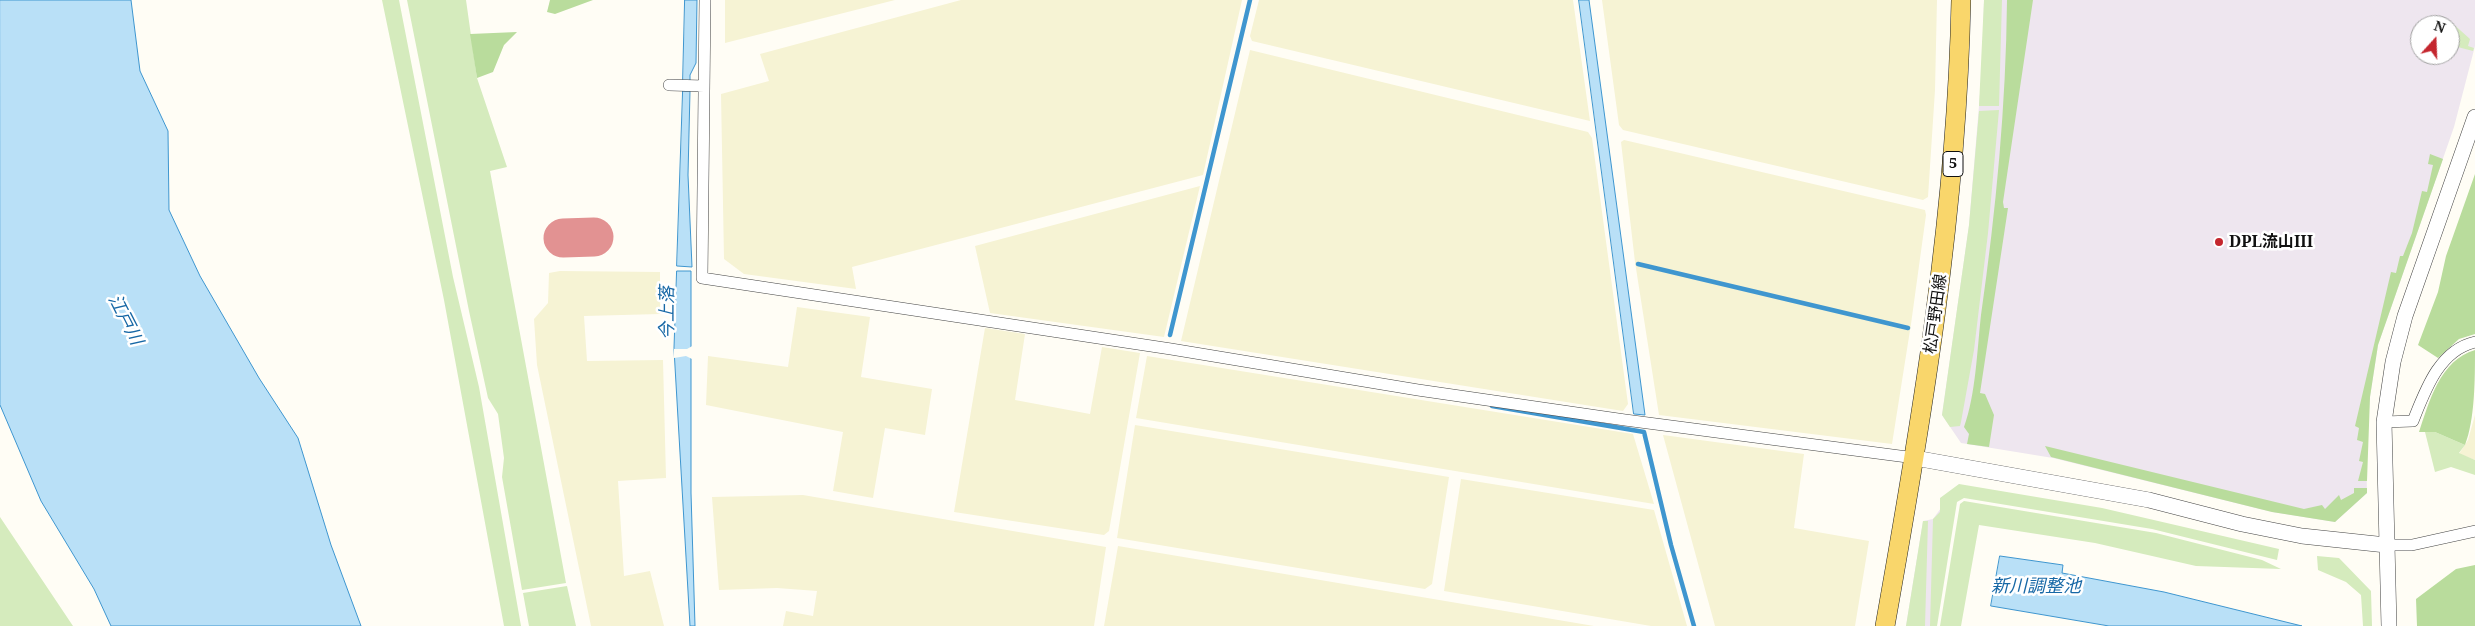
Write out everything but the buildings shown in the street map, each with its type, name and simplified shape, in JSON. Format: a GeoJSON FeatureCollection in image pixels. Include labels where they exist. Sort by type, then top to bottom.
{"type":"FeatureCollection","features":[{"type":"Feature","properties":{"kind":"main road","name":"松戸野田線"},"geometry":{"type":"LineString","coordinates":[[1885,626],[1915,458],[1946,238],[1960,75],[1962,0]]}},
{"type":"Feature","properties":{"kind":"street"},"geometry":{"type":"LineString","coordinates":[[704,0],[699,86],[702,278],[1171,349],[1428,391],[1625,420],[1915,458],[2149,500],[2242,524],[2293,534],[2386,545],[2412,545],[2475,531]]}},
{"type":"Feature","properties":{"kind":"street"},"geometry":{"type":"LineString","coordinates":[[674,85],[699,86]]}},
{"type":"Feature","properties":{"kind":"street"},"geometry":{"type":"LineString","coordinates":[[2389,626],[2384,422],[2392,362],[2405,316],[2473,133],[2475,117]]}},
{"type":"Feature","properties":{"kind":"street"},"geometry":{"type":"LineString","coordinates":[[2384,422],[2413,421],[2426,388],[2437,369],[2458,349],[2475,342]]}},
{"type":"Feature","properties":{"kind":"shaded area"},"geometry":{"type":"Polygon","coordinates":[[[725,0],[895,0],[725,43],[725,0]]]}},
{"type":"Feature","properties":{"kind":"shaded area"},"geometry":{"type":"Polygon","coordinates":[[[961,0],[1242,0],[1203,175],[852,267],[856,289],[744,274],[724,259],[721,94],[769,81],[760,54],[961,0]]]}},
{"type":"Feature","properties":{"kind":"shaded area"},"geometry":{"type":"Polygon","coordinates":[[[1259,0],[1573,0],[1590,121],[1252,41],[1250,36],[1259,0]]]}},
{"type":"Feature","properties":{"kind":"shaded area"},"geometry":{"type":"Polygon","coordinates":[[[1602,0],[1937,0],[1935,90],[1928,197],[1923,200],[1623,130],[1619,125],[1602,0]]]}},
{"type":"Feature","properties":{"kind":"shaded area","name":"DPL流山III"},"geometry":{"type":"Polygon","coordinates":[[[1984,0],[2475,0],[2475,46],[2454,127],[2378,345],[2370,397],[2366,448],[2367,493],[2335,522],[2272,512],[2053,458],[1961,443],[1942,415],[1969,225],[1982,70],[1984,0]]]}},
{"type":"Feature","properties":{"kind":"shaded area"},"geometry":{"type":"Polygon","coordinates":[[[1250,50],[1588,132],[1592,138],[1628,404],[1623,411],[1181,341],[1250,50]]]}},
{"type":"Feature","properties":{"kind":"shaded area"},"geometry":{"type":"Polygon","coordinates":[[[1624,140],[1925,210],[1926,215],[1911,324],[1892,444],[1659,415],[1635,262],[1621,142],[1624,140]]]}},
{"type":"Feature","properties":{"kind":"shaded area"},"geometry":{"type":"Polygon","coordinates":[[[1200,186],[1164,337],[990,313],[975,246],[1200,186]]]}},
{"type":"Feature","properties":{"kind":"shaded area"},"geometry":{"type":"Polygon","coordinates":[[[560,271],[660,272],[660,314],[584,316],[587,361],[663,360],[666,478],[618,481],[624,576],[650,571],[664,626],[591,626],[537,365],[534,319],[548,303],[549,273],[560,271]]]}},
{"type":"Feature","properties":{"kind":"shaded area"},"geometry":{"type":"Polygon","coordinates":[[[797,307],[870,317],[861,377],[932,389],[925,435],[885,428],[873,498],[833,491],[843,432],[706,405],[708,356],[788,367],[797,307]]]}},
{"type":"Feature","properties":{"kind":"shaded area"},"geometry":{"type":"Polygon","coordinates":[[[985,328],[1025,334],[1015,400],[1090,414],[1102,347],[1140,353],[1109,531],[1104,535],[954,512],[985,328]]]}},
{"type":"Feature","properties":{"kind":"shaded area"},"geometry":{"type":"Polygon","coordinates":[[[1147,356],[1633,434],[1654,504],[1136,418],[1147,356]]]}},
{"type":"Feature","properties":{"kind":"shaded area"},"geometry":{"type":"Polygon","coordinates":[[[2475,415],[2475,460],[2459,454],[2468,440],[2475,415]]]}},
{"type":"Feature","properties":{"kind":"shaded area"},"geometry":{"type":"Polygon","coordinates":[[[1135,425],[1449,477],[1432,584],[1425,589],[1117,538],[1135,425]]]}},
{"type":"Feature","properties":{"kind":"shaded area"},"geometry":{"type":"Polygon","coordinates":[[[1663,435],[1804,454],[1794,528],[1869,541],[1855,626],[1715,626],[1663,435]]]}},
{"type":"Feature","properties":{"kind":"shaded area"},"geometry":{"type":"Polygon","coordinates":[[[1461,479],[1654,510],[1687,626],[1651,626],[1444,591],[1461,479]]]}},
{"type":"Feature","properties":{"kind":"shaded area"},"geometry":{"type":"Polygon","coordinates":[[[803,495],[1106,547],[1094,626],[783,626],[786,611],[813,616],[817,591],[777,588],[719,590],[712,497],[803,495]]]}},
{"type":"Feature","properties":{"kind":"shaded area"},"geometry":{"type":"Polygon","coordinates":[[[1941,508],[1937,626],[1906,626],[1923,521],[1933,519],[1941,508]]]}},
{"type":"Feature","properties":{"kind":"shaded area"},"geometry":{"type":"Polygon","coordinates":[[[1118,546],[1594,626],[1104,626],[1118,546]]]}},
{"type":"Feature","properties":{"kind":"green space"},"geometry":{"type":"Polygon","coordinates":[[[382,0],[399,0],[453,277],[479,387],[521,626],[504,626],[444,300],[382,0]]]}},
{"type":"Feature","properties":{"kind":"green space"},"geometry":{"type":"Polygon","coordinates":[[[407,0],[466,0],[477,78],[507,167],[490,171],[566,583],[522,590],[502,477],[504,458],[498,414],[488,398],[407,0]]]}},
{"type":"Feature","properties":{"kind":"green space"},"geometry":{"type":"Polygon","coordinates":[[[550,0],[593,0],[555,14],[547,12],[550,0]]]}},
{"type":"Feature","properties":{"kind":"green space"},"geometry":{"type":"Polygon","coordinates":[[[1984,0],[2002,0],[1999,106],[1979,106],[1984,0]]]}},
{"type":"Feature","properties":{"kind":"green space"},"geometry":{"type":"Polygon","coordinates":[[[2007,0],[2033,0],[2003,202],[2004,208],[2008,208],[1980,393],[1985,394],[1994,415],[1989,447],[1967,444],[1969,434],[1964,427],[1974,386],[1996,197],[2005,79],[2007,0]]]}},
{"type":"Feature","properties":{"kind":"green space"},"geometry":{"type":"Polygon","coordinates":[[[2460,30],[2470,39],[2468,46],[2474,48],[2473,51],[2460,48],[2460,30]]]}},
{"type":"Feature","properties":{"kind":"green space"},"geometry":{"type":"Polygon","coordinates":[[[517,32],[504,45],[493,72],[477,78],[470,34],[517,32]]]}},
{"type":"Feature","properties":{"kind":"green space"},"geometry":{"type":"Polygon","coordinates":[[[1999,110],[1988,233],[1974,350],[1960,426],[1950,427],[1942,415],[1969,225],[1979,111],[1999,110]]]}},
{"type":"Feature","properties":{"kind":"green space"},"geometry":{"type":"Polygon","coordinates":[[[2430,154],[2443,159],[2378,345],[2370,397],[2367,481],[2358,481],[2363,462],[2359,461],[2363,442],[2357,440],[2359,428],[2355,426],[2391,272],[2396,273],[2400,256],[2403,256],[2412,233],[2422,191],[2427,192],[2433,165],[2428,164],[2430,154]]]}},
{"type":"Feature","properties":{"kind":"green space"},"geometry":{"type":"Polygon","coordinates":[[[2475,174],[2475,334],[2459,339],[2438,358],[2418,345],[2438,292],[2446,256],[2475,174]]]}},
{"type":"Feature","properties":{"kind":"green space"},"geometry":{"type":"Polygon","coordinates":[[[2475,350],[2473,411],[2465,445],[2435,432],[2419,432],[2432,396],[2445,372],[2463,355],[2475,350]]]}},
{"type":"Feature","properties":{"kind":"green space"},"geometry":{"type":"Polygon","coordinates":[[[2425,432],[2435,432],[2465,445],[2459,453],[2475,460],[2475,475],[2451,467],[2435,472],[2425,432]]]}},
{"type":"Feature","properties":{"kind":"green space"},"geometry":{"type":"Polygon","coordinates":[[[2045,446],[2304,509],[2322,505],[2325,509],[2339,495],[2341,500],[2354,493],[2354,488],[2367,488],[2367,493],[2335,522],[2272,512],[2051,457],[2045,446]]]}},
{"type":"Feature","properties":{"kind":"green space"},"geometry":{"type":"Polygon","coordinates":[[[1959,484],[2102,508],[2279,549],[2277,560],[2152,529],[1964,498],[1957,502],[1937,626],[1930,626],[1933,519],[1940,512],[1940,498],[1959,484]]]}},
{"type":"Feature","properties":{"kind":"green space"},"geometry":{"type":"Polygon","coordinates":[[[1964,501],[2156,533],[2262,560],[2281,569],[2196,566],[2095,543],[1979,525],[1961,626],[1940,626],[1960,504],[1964,501]]]}},
{"type":"Feature","properties":{"kind":"green space"},"geometry":{"type":"Polygon","coordinates":[[[0,517],[73,626],[0,626],[0,517]]]}},
{"type":"Feature","properties":{"kind":"green space"},"geometry":{"type":"Polygon","coordinates":[[[1923,521],[1928,521],[1925,626],[1906,626],[1923,521]]]}},
{"type":"Feature","properties":{"kind":"green space"},"geometry":{"type":"Polygon","coordinates":[[[2317,556],[2339,558],[2371,591],[2372,626],[2363,626],[2361,595],[2346,582],[2318,570],[2317,556]]]}},
{"type":"Feature","properties":{"kind":"green space"},"geometry":{"type":"Polygon","coordinates":[[[2475,565],[2475,626],[2417,626],[2416,599],[2456,569],[2475,565]]]}},
{"type":"Feature","properties":{"kind":"green space"},"geometry":{"type":"Polygon","coordinates":[[[567,586],[576,626],[529,626],[523,593],[567,586]]]}},
{"type":"Feature","properties":{"kind":"water","name":"江戸川"},"geometry":{"type":"Polygon","coordinates":[[[0,0],[131,0],[140,71],[168,131],[169,210],[200,276],[259,378],[298,438],[331,545],[361,626],[111,626],[94,589],[41,501],[0,405],[0,0]]]}},
{"type":"Feature","properties":{"kind":"water"},"geometry":{"type":"Polygon","coordinates":[[[685,0],[697,0],[696,63],[690,75],[690,81],[683,81],[685,0]]]}},
{"type":"Feature","properties":{"kind":"water"},"geometry":{"type":"Polygon","coordinates":[[[1579,0],[1589,0],[1645,415],[1634,414],[1579,0]]]}},
{"type":"Feature","properties":{"kind":"water"},"geometry":{"type":"Polygon","coordinates":[[[683,91],[690,91],[688,175],[692,267],[677,266],[683,91]]]}},
{"type":"Feature","properties":{"kind":"water"},"geometry":{"type":"Polygon","coordinates":[[[677,271],[691,271],[691,493],[695,626],[690,626],[674,349],[677,271]]]}},
{"type":"Feature","properties":{"kind":"water","name":"新川調整池"},"geometry":{"type":"Polygon","coordinates":[[[2000,556],[2063,565],[2062,573],[2164,592],[2302,626],[2109,626],[1991,606],[2000,556]]]}},
{"type":"Feature","properties":{"kind":"pier"},"geometry":{"type":"Polygon","coordinates":[[[694,345],[694,360],[686,356],[674,358],[674,349],[687,349],[694,345]]]}},
{"type":"Feature","properties":{"kind":"waterway"},"geometry":{"type":"LineString","coordinates":[[1170,335],[1250,0]]}},
{"type":"Feature","properties":{"kind":"waterway"},"geometry":{"type":"LineString","coordinates":[[1638,264],[1908,328]]}},
{"type":"Feature","properties":{"kind":"waterway"},"geometry":{"type":"LineString","coordinates":[[1492,406],[1644,432],[1671,545],[1694,626]]}},
{"type":"Feature","properties":{"kind":"taxiway"},"geometry":{"type":"LineString","coordinates":[[563,238],[594,237]]}},
{"type":"Feature","properties":{"kind":"place","name":"DPL流山III"},"geometry":{"type":"Point","coordinates":[2219,242]}},
{"type":"Feature","properties":{"kind":"water label","name":"今上落"},"geometry":{"type":"Point","coordinates":[668,313]}}]}
